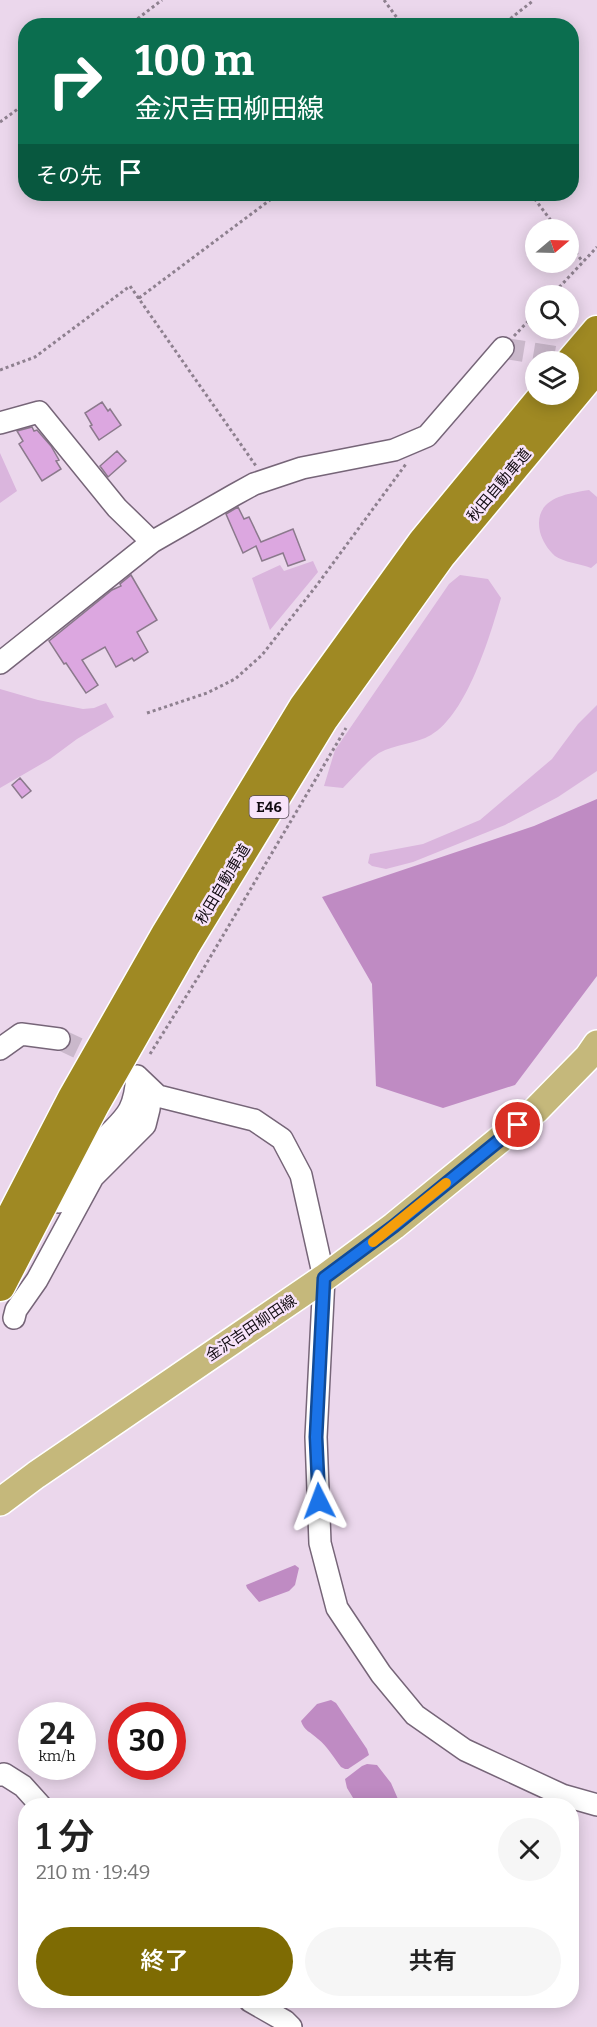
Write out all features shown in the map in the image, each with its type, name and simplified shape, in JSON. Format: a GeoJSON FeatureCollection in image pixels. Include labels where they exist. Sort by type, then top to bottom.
{"type":"FeatureCollection","features":[{"type":"Feature","properties":{"kind":"highway"},"geometry":{"type":"LineString","coordinates":[[579,352],[597,331]]}},
{"type":"Feature","properties":{"kind":"highway","name":"秋田自動車道"},"geometry":{"type":"LineString","coordinates":[[0,1288],[94,1105],[173,967],[323,719],[440,556],[597,367]]}},
{"type":"Feature","properties":{"kind":"highway","name":"秋田自動車道"},"geometry":{"type":"LineString","coordinates":[[0,1239],[74,1098],[161,943],[304,707],[423,542],[535,405]]}},
{"type":"Feature","properties":{"kind":"main road","name":"金沢吉田柳田線"},"geometry":{"type":"LineString","coordinates":[[0,1502],[324,1278],[394,1226],[536,1110],[588,1057],[597,1044]]}},
{"type":"Feature","properties":{"kind":"street"},"geometry":{"type":"LineString","coordinates":[[0,663],[152,542],[234,495],[266,480],[302,468],[394,450],[427,436],[502,348]]}},
{"type":"Feature","properties":{"kind":"street"},"geometry":{"type":"LineString","coordinates":[[0,423],[39,412],[117,508],[152,542]]}},
{"type":"Feature","properties":{"kind":"street"},"geometry":{"type":"LineString","coordinates":[[0,1049],[21,1034],[59,1039]]}},
{"type":"Feature","properties":{"kind":"street"},"geometry":{"type":"LineString","coordinates":[[0,1288],[24,1272],[70,1182],[98,1146],[128,1115],[144,1083]]}},
{"type":"Feature","properties":{"kind":"street"},"geometry":{"type":"LineString","coordinates":[[144,1083],[158,1096],[254,1120],[282,1139],[301,1175],[324,1278],[316,1449],[320,1543],[337,1608],[381,1674],[415,1715],[465,1750],[572,1798]]}},
{"type":"Feature","properties":{"kind":"street"},"geometry":{"type":"LineString","coordinates":[[14,1318],[16,1310],[37,1280],[93,1177],[145,1125],[149,1109],[144,1083]]}},
{"type":"Feature","properties":{"kind":"street"},"geometry":{"type":"LineString","coordinates":[[0,1775],[4,1774],[23,1786],[34,1798]]}},
{"type":"Feature","properties":{"kind":"street"},"geometry":{"type":"LineString","coordinates":[[579,1800],[597,1805]]}},
{"type":"Feature","properties":{"kind":"street"},"geometry":{"type":"LineString","coordinates":[[262,2008],[291,2027]]}},
{"type":"Feature","properties":{"kind":"path"},"geometry":{"type":"LineString","coordinates":[[138,18],[162,0]]}},
{"type":"Feature","properties":{"kind":"path"},"geometry":{"type":"LineString","coordinates":[[384,0],[397,18]]}},
{"type":"Feature","properties":{"kind":"path"},"geometry":{"type":"LineString","coordinates":[[511,18],[534,0]]}},
{"type":"Feature","properties":{"kind":"path"},"geometry":{"type":"LineString","coordinates":[[0,122],[18,109]]}},
{"type":"Feature","properties":{"kind":"path"},"geometry":{"type":"LineString","coordinates":[[139,298],[269,201]]}},
{"type":"Feature","properties":{"kind":"path"},"geometry":{"type":"LineString","coordinates":[[536,201],[550,219]]}},
{"type":"Feature","properties":{"kind":"path"},"geometry":{"type":"LineString","coordinates":[[561,285],[597,247]]}},
{"type":"Feature","properties":{"kind":"path"},"geometry":{"type":"LineString","coordinates":[[579,258],[582,262]]}},
{"type":"Feature","properties":{"kind":"path"},"geometry":{"type":"LineString","coordinates":[[0,370],[35,357],[130,286],[266,480]]}},
{"type":"Feature","properties":{"kind":"path"},"geometry":{"type":"LineString","coordinates":[[502,348],[525,324]]}},
{"type":"Feature","properties":{"kind":"path"},"geometry":{"type":"LineString","coordinates":[[147,713],[207,693],[228,683],[262,655],[406,464]]}},
{"type":"Feature","properties":{"kind":"path"},"geometry":{"type":"LineString","coordinates":[[144,1083],[202,971],[346,728]]}},
{"type":"Feature","properties":{"kind":"shaded area"},"geometry":{"type":"Polygon","coordinates":[[[0,453],[17,491],[0,503],[0,453]]]}},
{"type":"Feature","properties":{"kind":"shaded area"},"geometry":{"type":"Polygon","coordinates":[[[589,490],[597,497],[597,563],[591,568],[555,556],[542,538],[539,521],[541,512],[552,500],[589,490]]]}},
{"type":"Feature","properties":{"kind":"shaded area"},"geometry":{"type":"Polygon","coordinates":[[[313,561],[318,572],[270,630],[252,578],[280,565],[284,571],[313,561]]]}},
{"type":"Feature","properties":{"kind":"shaded area"},"geometry":{"type":"Polygon","coordinates":[[[460,575],[488,579],[501,598],[484,653],[456,710],[444,725],[431,735],[379,753],[343,788],[324,786],[335,750],[449,584],[460,575]]]}},
{"type":"Feature","properties":{"kind":"shaded area"},"geometry":{"type":"Polygon","coordinates":[[[0,689],[83,709],[94,708],[106,703],[114,717],[77,739],[50,759],[0,788],[0,689]]]}},
{"type":"Feature","properties":{"kind":"shaded area"},"geometry":{"type":"Polygon","coordinates":[[[597,705],[597,771],[558,797],[505,825],[413,862],[386,869],[368,863],[370,854],[423,844],[480,820],[552,759],[578,724],[597,705]]]}},
{"type":"Feature","properties":{"kind":"shaded area"},"geometry":{"type":"Polygon","coordinates":[[[597,799],[597,976],[515,1085],[443,1108],[376,1086],[372,984],[322,897],[534,826],[597,799]]]}},
{"type":"Feature","properties":{"kind":"shaded area"},"geometry":{"type":"Polygon","coordinates":[[[295,1565],[299,1568],[295,1585],[289,1591],[259,1602],[247,1588],[246,1585],[295,1565]]]}},
{"type":"Feature","properties":{"kind":"shaded area"},"geometry":{"type":"Polygon","coordinates":[[[331,1700],[336,1703],[369,1755],[348,1769],[341,1767],[301,1721],[317,1704],[331,1700]]]}},
{"type":"Feature","properties":{"kind":"shaded area"},"geometry":{"type":"Polygon","coordinates":[[[377,1765],[391,1783],[398,1798],[353,1798],[345,1779],[362,1766],[377,1765]]]}},
{"type":"Feature","properties":{"kind":"building"},"geometry":{"type":"Polygon","coordinates":[[[102,402],[121,425],[99,440],[85,413],[102,402]]]}},
{"type":"Feature","properties":{"kind":"building"},"geometry":{"type":"Polygon","coordinates":[[[32,427],[51,446],[61,469],[42,481],[19,444],[23,441],[17,431],[32,427]]]}},
{"type":"Feature","properties":{"kind":"building"},"geometry":{"type":"Polygon","coordinates":[[[117,451],[126,461],[108,477],[100,466],[117,451]]]}},
{"type":"Feature","properties":{"kind":"building"},"geometry":{"type":"Polygon","coordinates":[[[238,507],[244,519],[249,517],[261,542],[293,529],[305,560],[288,566],[283,553],[262,561],[256,546],[243,553],[226,514],[238,507]]]}},
{"type":"Feature","properties":{"kind":"building"},"geometry":{"type":"Polygon","coordinates":[[[131,575],[157,620],[137,632],[148,652],[134,661],[132,658],[116,667],[105,647],[82,660],[98,685],[86,693],[49,641],[112,590],[121,586],[120,584],[131,575]]]}},
{"type":"Feature","properties":{"kind":"building"},"geometry":{"type":"Polygon","coordinates":[[[20,778],[31,791],[22,798],[12,785],[20,778]]]}},
{"type":"Feature","properties":{"kind":"tunnel"},"geometry":{"type":"LineString","coordinates":[[503,348],[582,359]]}},
{"type":"Feature","properties":{"kind":"tunnel"},"geometry":{"type":"LineString","coordinates":[[59,1039],[107,1062]]}},
{"type":"Feature","properties":{"kind":"slow traffic"},"geometry":{"type":"LineString","coordinates":[[373,1242],[446,1183]]}},
{"type":"Feature","properties":{"kind":"route"},"geometry":{"type":"LineString","coordinates":[[319,1501],[316,1437],[324,1278],[394,1226],[518,1125]]}}]}
